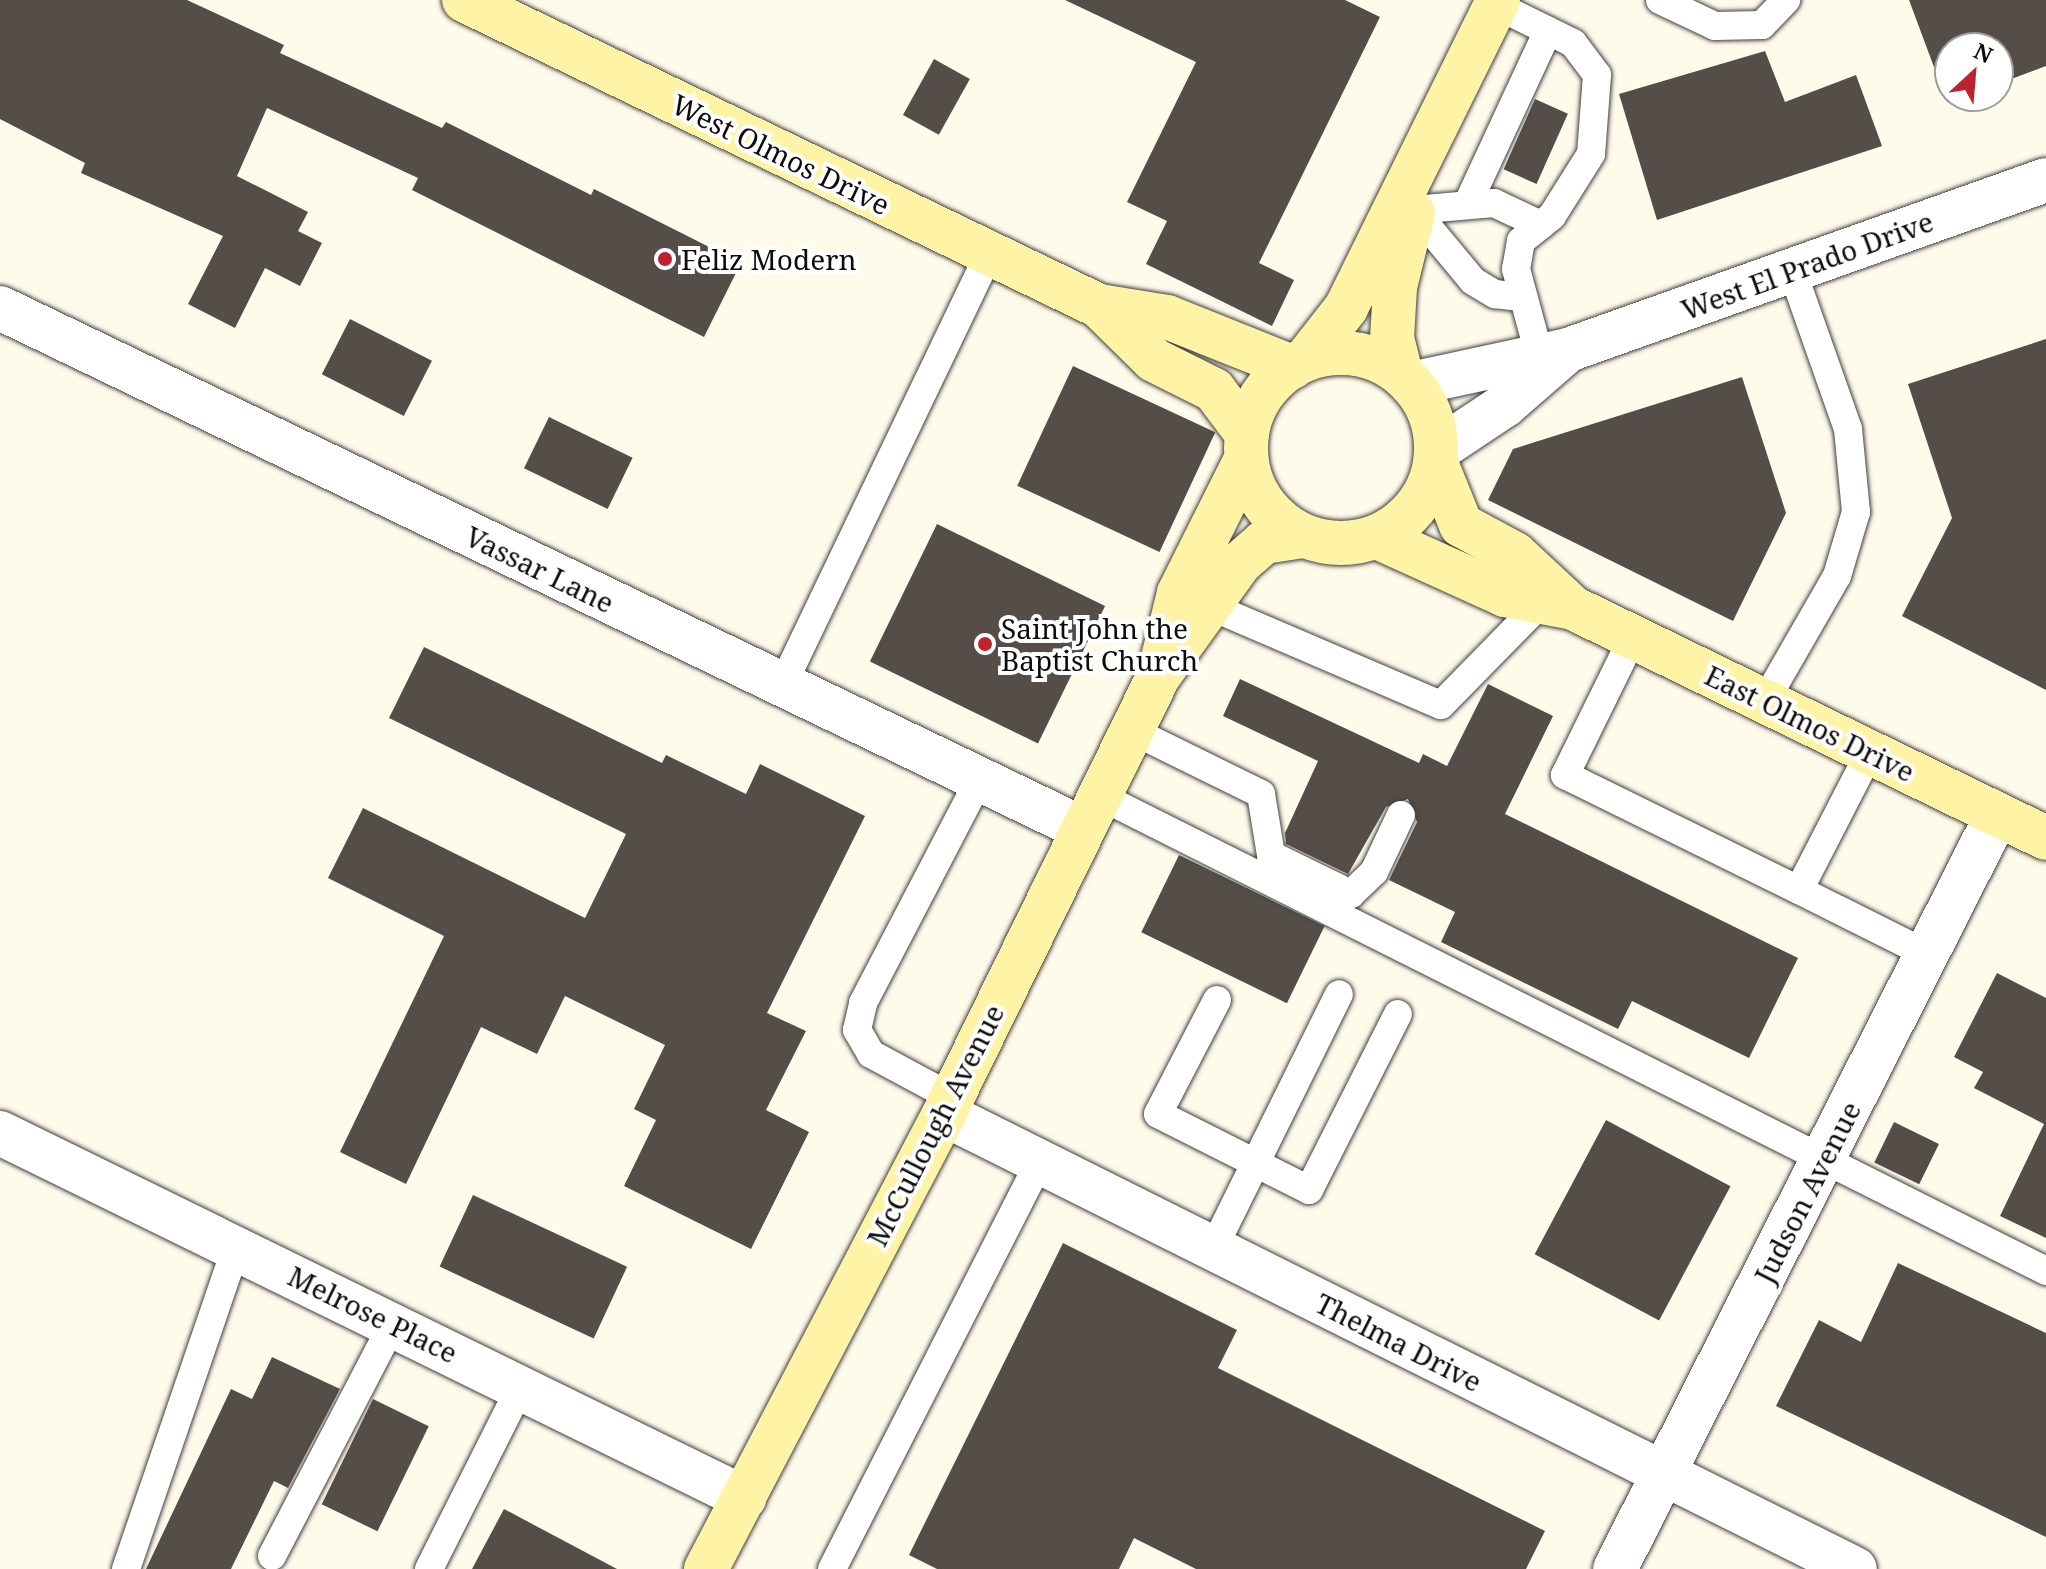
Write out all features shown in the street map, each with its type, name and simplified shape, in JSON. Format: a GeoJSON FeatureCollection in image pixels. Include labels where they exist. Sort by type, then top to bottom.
{"type":"FeatureCollection","features":[{"type":"Feature","properties":{"kind":"main road","name":"West Olmos Drive"},"geometry":{"type":"LineString","coordinates":[[464,0],[1099,306],[1167,317],[1299,363]]}},
{"type":"Feature","properties":{"kind":"main road"},"geometry":{"type":"LineString","coordinates":[[1434,134],[1395,287],[1392,339],[1406,379],[1431,414],[1436,457],[1416,508],[1377,537],[1327,543],[1303,536],[1264,505],[1246,446],[1266,389],[1299,363],[1346,308],[1434,134],[1493,2]]}},
{"type":"Feature","properties":{"kind":"main road","name":"West Olmos Drive"},"geometry":{"type":"LineString","coordinates":[[1099,306],[1154,360],[1214,390],[1246,446]]}},
{"type":"Feature","properties":{"kind":"main road"},"geometry":{"type":"LineString","coordinates":[[1299,363],[1356,353],[1406,379]]}},
{"type":"Feature","properties":{"kind":"main road","name":"McCullough Avenue"},"geometry":{"type":"LineString","coordinates":[[1158,677],[1179,593],[1246,446]]}},
{"type":"Feature","properties":{"kind":"main road","name":"East Olmos Drive"},"geometry":{"type":"LineString","coordinates":[[1436,457],[1461,525],[1515,554],[1558,605]]}},
{"type":"Feature","properties":{"kind":"main road","name":"McCullough Avenue"},"geometry":{"type":"LineString","coordinates":[[706,1569],[948,1106],[1158,677],[1212,607],[1240,563],[1264,542],[1303,536]]}},
{"type":"Feature","properties":{"kind":"main road","name":"East Olmos Drive"},"geometry":{"type":"LineString","coordinates":[[1377,537],[1505,595],[1558,605],[1633,637],[2046,838]]}},
{"type":"Feature","properties":{"kind":"street","name":"West El Prado Drive"},"geometry":{"type":"LineString","coordinates":[[1406,379],[1553,352],[2046,180]]}},
{"type":"Feature","properties":{"kind":"street","name":"Vassar Lane"},"geometry":{"type":"LineString","coordinates":[[0,308],[979,780],[1090,812]]}},
{"type":"Feature","properties":{"kind":"street","name":"West El Prado Drive"},"geometry":{"type":"LineString","coordinates":[[1436,457],[1505,405],[1553,352]]}},
{"type":"Feature","properties":{"kind":"street","name":"Judson Avenue"},"geometry":{"type":"LineString","coordinates":[[1615,1569],[1997,815]]}},
{"type":"Feature","properties":{"kind":"street","name":"Thelma Drive"},"geometry":{"type":"LineString","coordinates":[[948,1106],[1039,1162],[1855,1569]]}},
{"type":"Feature","properties":{"kind":"street","name":"Melrose Place"},"geometry":{"type":"LineString","coordinates":[[2,1140],[394,1322],[744,1498]]}},
{"type":"Feature","properties":{"kind":"lane"},"geometry":{"type":"LineString","coordinates":[[1660,0],[1715,26],[1762,25],[1786,0]]}},
{"type":"Feature","properties":{"kind":"lane"},"geometry":{"type":"LineString","coordinates":[[1493,2],[1573,43],[1597,75],[1591,154],[1541,225],[1521,241],[1521,297],[1553,352]]}},
{"type":"Feature","properties":{"kind":"lane"},"geometry":{"type":"LineString","coordinates":[[1468,203],[1548,31]]}},
{"type":"Feature","properties":{"kind":"lane"},"geometry":{"type":"LineString","coordinates":[[1414,210],[1468,203],[1505,206],[1541,225]]}},
{"type":"Feature","properties":{"kind":"lane"},"geometry":{"type":"LineString","coordinates":[[1414,210],[1473,281],[1521,297]]}},
{"type":"Feature","properties":{"kind":"lane"},"geometry":{"type":"LineString","coordinates":[[782,686],[989,253]]}},
{"type":"Feature","properties":{"kind":"lane"},"geometry":{"type":"LineString","coordinates":[[1765,701],[1837,576],[1856,512],[1848,429],[1792,270]]}},
{"type":"Feature","properties":{"kind":"lane"},"geometry":{"type":"LineString","coordinates":[[1212,607],[1441,705],[1558,605]]}},
{"type":"Feature","properties":{"kind":"lane"},"geometry":{"type":"LineString","coordinates":[[1633,637],[1565,775],[1927,954]]}},
{"type":"Feature","properties":{"kind":"lane"},"geometry":{"type":"LineString","coordinates":[[1131,730],[1261,794],[1271,855],[1332,898],[1822,1161],[2046,1271]]}},
{"type":"Feature","properties":{"kind":"lane"},"geometry":{"type":"LineString","coordinates":[[1799,890],[1870,752]]}},
{"type":"Feature","properties":{"kind":"lane"},"geometry":{"type":"LineString","coordinates":[[948,1106],[871,1054],[857,1030],[863,1003],[979,780]]}},
{"type":"Feature","properties":{"kind":"lane"},"geometry":{"type":"LineString","coordinates":[[1090,812],[1332,898],[1351,894],[1374,872],[1401,815]]}},
{"type":"Feature","properties":{"kind":"lane"},"geometry":{"type":"LineString","coordinates":[[1213,1249],[1339,994]]}},
{"type":"Feature","properties":{"kind":"lane"},"geometry":{"type":"LineString","coordinates":[[1217,1000],[1158,1114],[1309,1190],[1398,1014]]}},
{"type":"Feature","properties":{"kind":"lane"},"geometry":{"type":"LineString","coordinates":[[832,1569],[1039,1162]]}},
{"type":"Feature","properties":{"kind":"lane"},"geometry":{"type":"LineString","coordinates":[[126,1569],[236,1247]]}},
{"type":"Feature","properties":{"kind":"lane"},"geometry":{"type":"LineString","coordinates":[[272,1556],[394,1322]]}},
{"type":"Feature","properties":{"kind":"lane"},"geometry":{"type":"LineString","coordinates":[[429,1569],[520,1388]]}},
{"type":"Feature","properties":{"kind":"building"},"geometry":{"type":"Polygon","coordinates":[[[0,0],[187,0],[284,45],[280,53],[442,128],[446,122],[591,195],[594,189],[741,263],[704,337],[412,190],[418,178],[267,108],[237,176],[308,212],[298,231],[322,243],[300,286],[265,268],[235,328],[188,304],[223,236],[81,173],[85,163],[0,119],[0,0]]]}},
{"type":"Feature","properties":{"kind":"building"},"geometry":{"type":"Polygon","coordinates":[[[1065,0],[1345,0],[1380,17],[1259,263],[1294,280],[1272,326],[1146,264],[1167,221],[1127,202],[1196,62],[1065,0]]]}},
{"type":"Feature","properties":{"kind":"building"},"geometry":{"type":"Polygon","coordinates":[[[1909,0],[2046,0],[2046,66],[2014,78],[2014,32],[1934,32],[1934,67],[1909,0]]]}},
{"type":"Feature","properties":{"kind":"building"},"geometry":{"type":"Polygon","coordinates":[[[1765,51],[1785,102],[1856,75],[1882,146],[1657,220],[1619,94],[1765,51]]]}},
{"type":"Feature","properties":{"kind":"building"},"geometry":{"type":"Polygon","coordinates":[[[934,59],[970,79],[939,135],[903,115],[934,59]]]}},
{"type":"Feature","properties":{"kind":"building"},"geometry":{"type":"Polygon","coordinates":[[[1535,99],[1568,114],[1537,184],[1504,169],[1535,99]]]}},
{"type":"Feature","properties":{"kind":"building"},"geometry":{"type":"Polygon","coordinates":[[[350,319],[432,361],[404,416],[322,374],[350,319]]]}},
{"type":"Feature","properties":{"kind":"building"},"geometry":{"type":"Polygon","coordinates":[[[2046,339],[2046,690],[1902,616],[1952,518],[1908,384],[2046,339]]]}},
{"type":"Feature","properties":{"kind":"building"},"geometry":{"type":"Polygon","coordinates":[[[1073,366],[1215,432],[1160,552],[1017,486],[1073,366]]]}},
{"type":"Feature","properties":{"kind":"building"},"geometry":{"type":"Polygon","coordinates":[[[1742,377],[1786,513],[1733,621],[1488,500],[1513,449],[1742,377]]]}},
{"type":"Feature","properties":{"kind":"building"},"geometry":{"type":"Polygon","coordinates":[[[549,417],[633,458],[608,509],[524,468],[549,417]]]}},
{"type":"Feature","properties":{"kind":"building"},"geometry":{"type":"Polygon","coordinates":[[[937,524],[1105,606],[1038,743],[870,662],[937,524]]]}},
{"type":"Feature","properties":{"kind":"building"},"geometry":{"type":"Polygon","coordinates":[[[424,647],[662,763],[666,755],[746,794],[760,764],[865,816],[767,1013],[806,1031],[766,1110],[809,1132],[751,1249],[624,1186],[656,1120],[634,1109],[665,1045],[565,996],[537,1054],[481,1027],[406,1184],[340,1152],[444,936],[328,878],[363,808],[585,918],[626,834],[389,718],[424,647]]]}},
{"type":"Feature","properties":{"kind":"building"},"geometry":{"type":"Polygon","coordinates":[[[1240,679],[1419,763],[1423,754],[1447,766],[1488,684],[1553,716],[1505,814],[1798,958],[1749,1058],[1632,1001],[1618,1029],[1441,942],[1455,912],[1389,880],[1417,822],[1408,799],[1386,807],[1348,874],[1286,844],[1285,833],[1318,761],[1223,716],[1240,679]]]}},
{"type":"Feature","properties":{"kind":"building"},"geometry":{"type":"Polygon","coordinates":[[[1179,855],[1325,926],[1287,1003],[1141,932],[1179,855]]]}},
{"type":"Feature","properties":{"kind":"building"},"geometry":{"type":"Polygon","coordinates":[[[1997,973],[2046,998],[2046,1238],[2000,1216],[2044,1124],[1974,1088],[1983,1072],[1954,1057],[1997,973]]]}},
{"type":"Feature","properties":{"kind":"building"},"geometry":{"type":"Polygon","coordinates":[[[1606,1120],[1730,1186],[1659,1320],[1535,1254],[1606,1120]]]}},
{"type":"Feature","properties":{"kind":"building"},"geometry":{"type":"Polygon","coordinates":[[[1894,1122],[1939,1144],[1919,1184],[1874,1162],[1894,1122]]]}},
{"type":"Feature","properties":{"kind":"building"},"geometry":{"type":"Polygon","coordinates":[[[473,1195],[627,1267],[594,1338],[440,1267],[473,1195]]]}},
{"type":"Feature","properties":{"kind":"building"},"geometry":{"type":"Polygon","coordinates":[[[1063,1243],[1237,1330],[1218,1368],[1545,1531],[1526,1569],[1196,1569],[1134,1538],[1119,1569],[937,1569],[909,1555],[1063,1243]]]}},
{"type":"Feature","properties":{"kind":"building"},"geometry":{"type":"Polygon","coordinates":[[[1898,1263],[2046,1333],[2046,1537],[1776,1406],[1819,1320],[1861,1342],[1898,1263]]]}},
{"type":"Feature","properties":{"kind":"building"},"geometry":{"type":"Polygon","coordinates":[[[272,1357],[340,1389],[288,1488],[274,1481],[231,1569],[146,1569],[231,1389],[252,1399],[272,1357]]]}},
{"type":"Feature","properties":{"kind":"building"},"geometry":{"type":"Polygon","coordinates":[[[373,1399],[429,1426],[377,1531],[322,1504],[373,1399]]]}},
{"type":"Feature","properties":{"kind":"building"},"geometry":{"type":"Polygon","coordinates":[[[504,1509],[617,1569],[472,1569],[504,1509]]]}},
{"type":"Feature","properties":{"kind":"place","name":"Feliz Modern"},"geometry":{"type":"Point","coordinates":[665,259]}},
{"type":"Feature","properties":{"kind":"place","name":"Saint John the Baptist Church"},"geometry":{"type":"Point","coordinates":[985,644]}}]}
